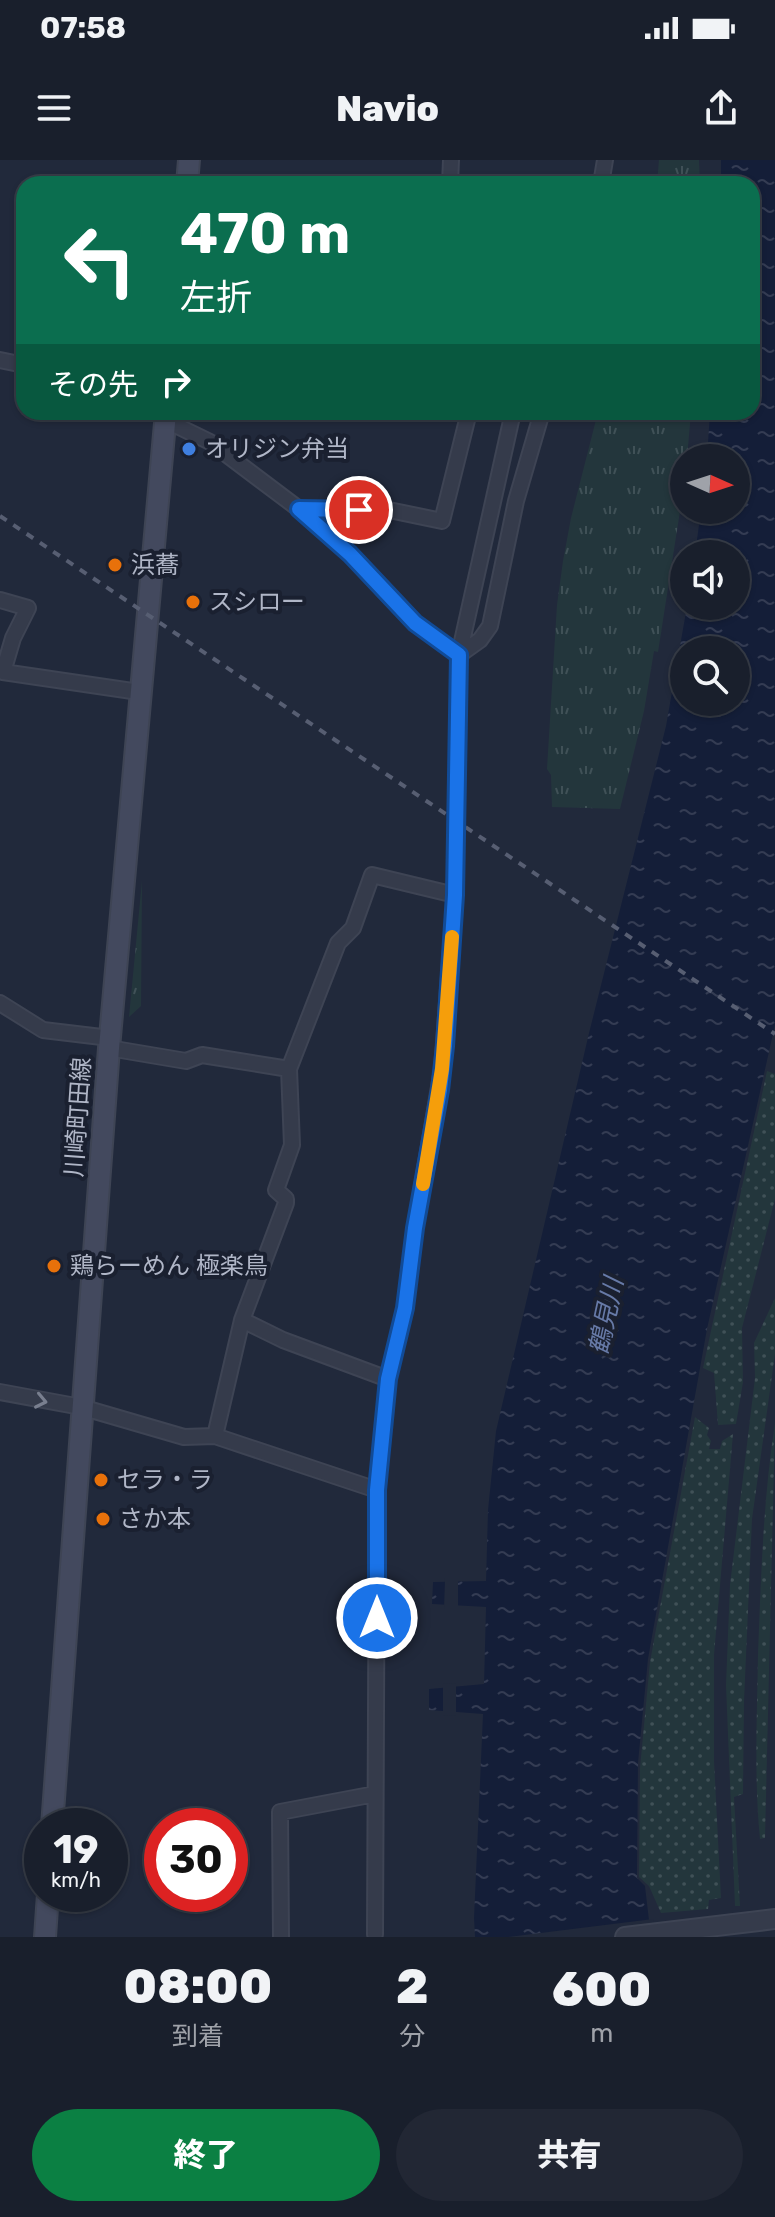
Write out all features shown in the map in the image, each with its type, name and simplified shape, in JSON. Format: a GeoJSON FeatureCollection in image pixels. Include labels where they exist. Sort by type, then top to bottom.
{"type":"FeatureCollection","features":[{"type":"Feature","properties":{"kind":"main road","name":"川崎町田線"},"geometry":{"type":"LineString","coordinates":[[53,1808],[110,1043],[165,420]]}},
{"type":"Feature","properties":{"kind":"main road"},"geometry":{"type":"LineString","coordinates":[[45,1937],[47,1912]]}},
{"type":"Feature","properties":{"kind":"street"},"geometry":{"type":"LineString","coordinates":[[172,420],[210,442],[299,509],[350,554],[415,623],[459,655]]}},
{"type":"Feature","properties":{"kind":"street"},"geometry":{"type":"LineString","coordinates":[[299,509],[389,510],[442,521],[467,420]]}},
{"type":"Feature","properties":{"kind":"street"},"geometry":{"type":"LineString","coordinates":[[375,1934],[377,1490],[388,1379],[405,1308],[415,1228],[440,1090],[455,895],[459,655],[511,420]]}},
{"type":"Feature","properties":{"kind":"street"},"geometry":{"type":"LineString","coordinates":[[459,655],[480,640],[490,626],[516,501],[540,420]]}},
{"type":"Feature","properties":{"kind":"street"},"geometry":{"type":"LineString","coordinates":[[0,600],[28,608],[13,638],[3,672],[139,692]]}},
{"type":"Feature","properties":{"kind":"street"},"geometry":{"type":"LineString","coordinates":[[215,1436],[242,1320],[286,1203],[286,1199],[276,1190],[292,1145],[289,1069],[338,943],[353,928],[372,875],[455,895]]}},
{"type":"Feature","properties":{"kind":"street"},"geometry":{"type":"LineString","coordinates":[[0,1003],[43,1030],[186,1061],[202,1055],[289,1069]]}},
{"type":"Feature","properties":{"kind":"street"},"geometry":{"type":"LineString","coordinates":[[242,1320],[283,1340],[388,1379]]}},
{"type":"Feature","properties":{"kind":"street"},"geometry":{"type":"LineString","coordinates":[[0,1392],[81,1407],[184,1437],[215,1436],[377,1490]]}},
{"type":"Feature","properties":{"kind":"street"},"geometry":{"type":"LineString","coordinates":[[281,1937],[280,1812],[375,1794]]}},
{"type":"Feature","properties":{"kind":"street"},"geometry":{"type":"LineString","coordinates":[[625,1937],[766,1920]]}},
{"type":"Feature","properties":{"kind":"green space"},"geometry":{"type":"Polygon","coordinates":[[[659,160],[699,160],[700,176],[658,176],[659,160]]]}},
{"type":"Feature","properties":{"kind":"green space"},"geometry":{"type":"Polygon","coordinates":[[[596,420],[690,420],[688,444],[670,444],[670,524],[678,524],[675,540],[670,540],[670,575],[658,652],[654,651],[644,711],[620,809],[552,807],[551,775],[547,769],[557,605],[563,561],[596,420]]]}},
{"type":"Feature","properties":{"kind":"green space"},"geometry":{"type":"Polygon","coordinates":[[[142,881],[141,1006],[129,1017],[142,881]]]}},
{"type":"Feature","properties":{"kind":"green space"},"geometry":{"type":"Polygon","coordinates":[[[767,1071],[775,1074],[775,1199],[742,1328],[743,1382],[736,1424],[718,1425],[714,1373],[703,1368],[767,1071]]]}},
{"type":"Feature","properties":{"kind":"green space"},"geometry":{"type":"Polygon","coordinates":[[[775,1298],[775,1354],[752,1519],[743,1794],[734,1797],[740,1906],[735,1906],[726,1685],[730,1585],[755,1378],[754,1343],[775,1298]]]}},
{"type":"Feature","properties":{"kind":"green space"},"geometry":{"type":"Polygon","coordinates":[[[695,1417],[709,1428],[709,1449],[720,1449],[722,1441],[733,1434],[714,1655],[714,1761],[721,1898],[709,1900],[708,1909],[661,1913],[649,1886],[639,1877],[640,1768],[650,1662],[695,1417]]]}},
{"type":"Feature","properties":{"kind":"green space"},"geometry":{"type":"Polygon","coordinates":[[[775,1423],[765,1838],[760,1839],[756,1770],[758,1655],[765,1510],[775,1423]]]}},
{"type":"Feature","properties":{"kind":"water","name":"鶴見川"},"geometry":{"type":"Polygon","coordinates":[[[721,160],[775,160],[775,1025],[707,1329],[648,1659],[638,1763],[637,1878],[645,1886],[651,1937],[475,1937],[483,1714],[429,1710],[429,1689],[484,1684],[486,1607],[432,1604],[433,1582],[486,1581],[488,1510],[496,1431],[670,703],[670,716],[750,716],[750,636],[682,636],[685,620],[750,620],[750,540],[697,540],[699,524],[750,524],[750,444],[708,444],[709,420],[760,420],[760,176],[721,176],[721,160]]]}},
{"type":"Feature","properties":{"kind":"pier"},"geometry":{"type":"Polygon","coordinates":[[[445,1578],[458,1578],[458,1609],[444,1609],[445,1578]]]}},
{"type":"Feature","properties":{"kind":"pier"},"geometry":{"type":"Polygon","coordinates":[[[456,1683],[456,1716],[443,1715],[443,1684],[456,1683]]]}},
{"type":"Feature","properties":{"kind":"pier"},"geometry":{"type":"Polygon","coordinates":[[[653,1919],[655,1937],[508,1937],[653,1919]]]}},
{"type":"Feature","properties":{"kind":"railway"},"geometry":{"type":"LineString","coordinates":[[0,516],[775,1034]]}},
{"type":"Feature","properties":{"kind":"slow traffic"},"geometry":{"type":"LineString","coordinates":[[423,1184],[440,1090],[452,937]]}},
{"type":"Feature","properties":{"kind":"place","name":"オリジン弁当"},"geometry":{"type":"Point","coordinates":[189,449]}},
{"type":"Feature","properties":{"kind":"place","name":"浜蕎"},"geometry":{"type":"Point","coordinates":[115,565]}},
{"type":"Feature","properties":{"kind":"place","name":"スシロー"},"geometry":{"type":"Point","coordinates":[193,602]}},
{"type":"Feature","properties":{"kind":"place","name":"鶏らーめん 極楽鳥"},"geometry":{"type":"Point","coordinates":[54,1266]}},
{"type":"Feature","properties":{"kind":"place","name":"セラ・ラ"},"geometry":{"type":"Point","coordinates":[101,1480]}},
{"type":"Feature","properties":{"kind":"place","name":"さか本"},"geometry":{"type":"Point","coordinates":[103,1519]}},
{"type":"Feature","properties":{"kind":"route"},"geometry":{"type":"LineString","coordinates":[[359,510],[299,509],[350,554],[415,623],[459,655],[455,895],[445,1046],[405,1308],[388,1379],[377,1490],[377,1618]]}}]}
